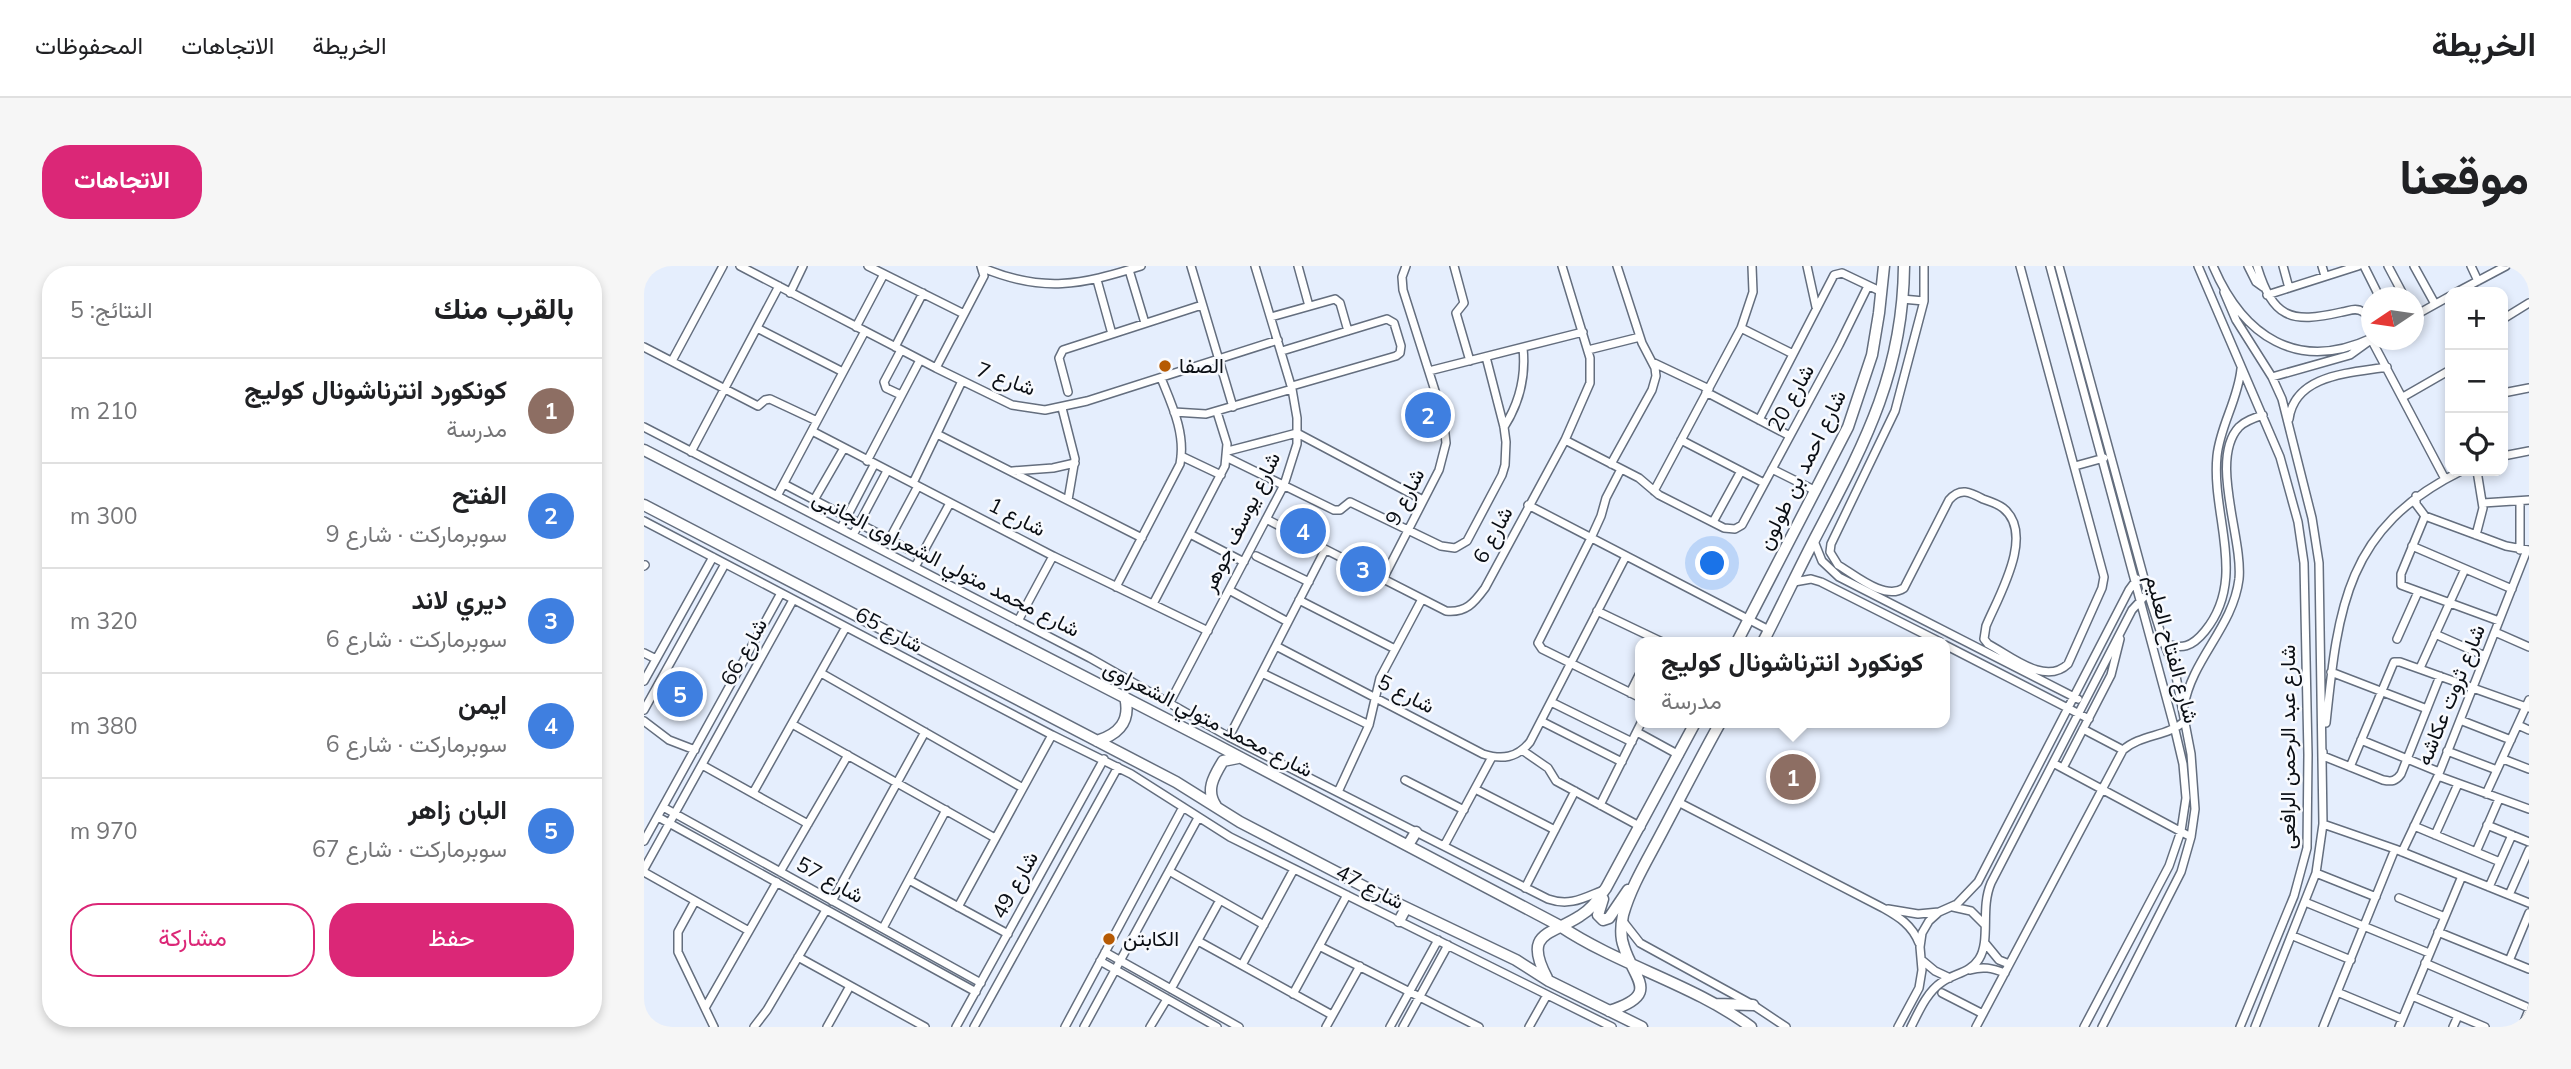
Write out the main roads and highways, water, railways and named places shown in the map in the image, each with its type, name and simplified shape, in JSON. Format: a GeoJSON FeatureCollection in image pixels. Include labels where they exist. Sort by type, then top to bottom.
{"type":"FeatureCollection","features":[{"type":"Feature","properties":{"kind":"place","name":"الصفا"},"geometry":{"type":"Point","coordinates":[1165,366]}},
{"type":"Feature","properties":{"kind":"place","name":"الفتح"},"geometry":{"type":"Point","coordinates":[1428,415]}},
{"type":"Feature","properties":{"kind":"place","name":"ايمن"},"geometry":{"type":"Point","coordinates":[1303,531]}},
{"type":"Feature","properties":{"kind":"place","name":"ديري لاند"},"geometry":{"type":"Point","coordinates":[1363,569]}},
{"type":"Feature","properties":{"kind":"place","name":"البان زاهر"},"geometry":{"type":"Point","coordinates":[680,694]}},
{"type":"Feature","properties":{"kind":"place","name":"كونكورد انترناشونال كوليج"},"geometry":{"type":"Point","coordinates":[1793,777]}},
{"type":"Feature","properties":{"kind":"place","name":"الكابتن"},"geometry":{"type":"Point","coordinates":[1109,939]}}]}
